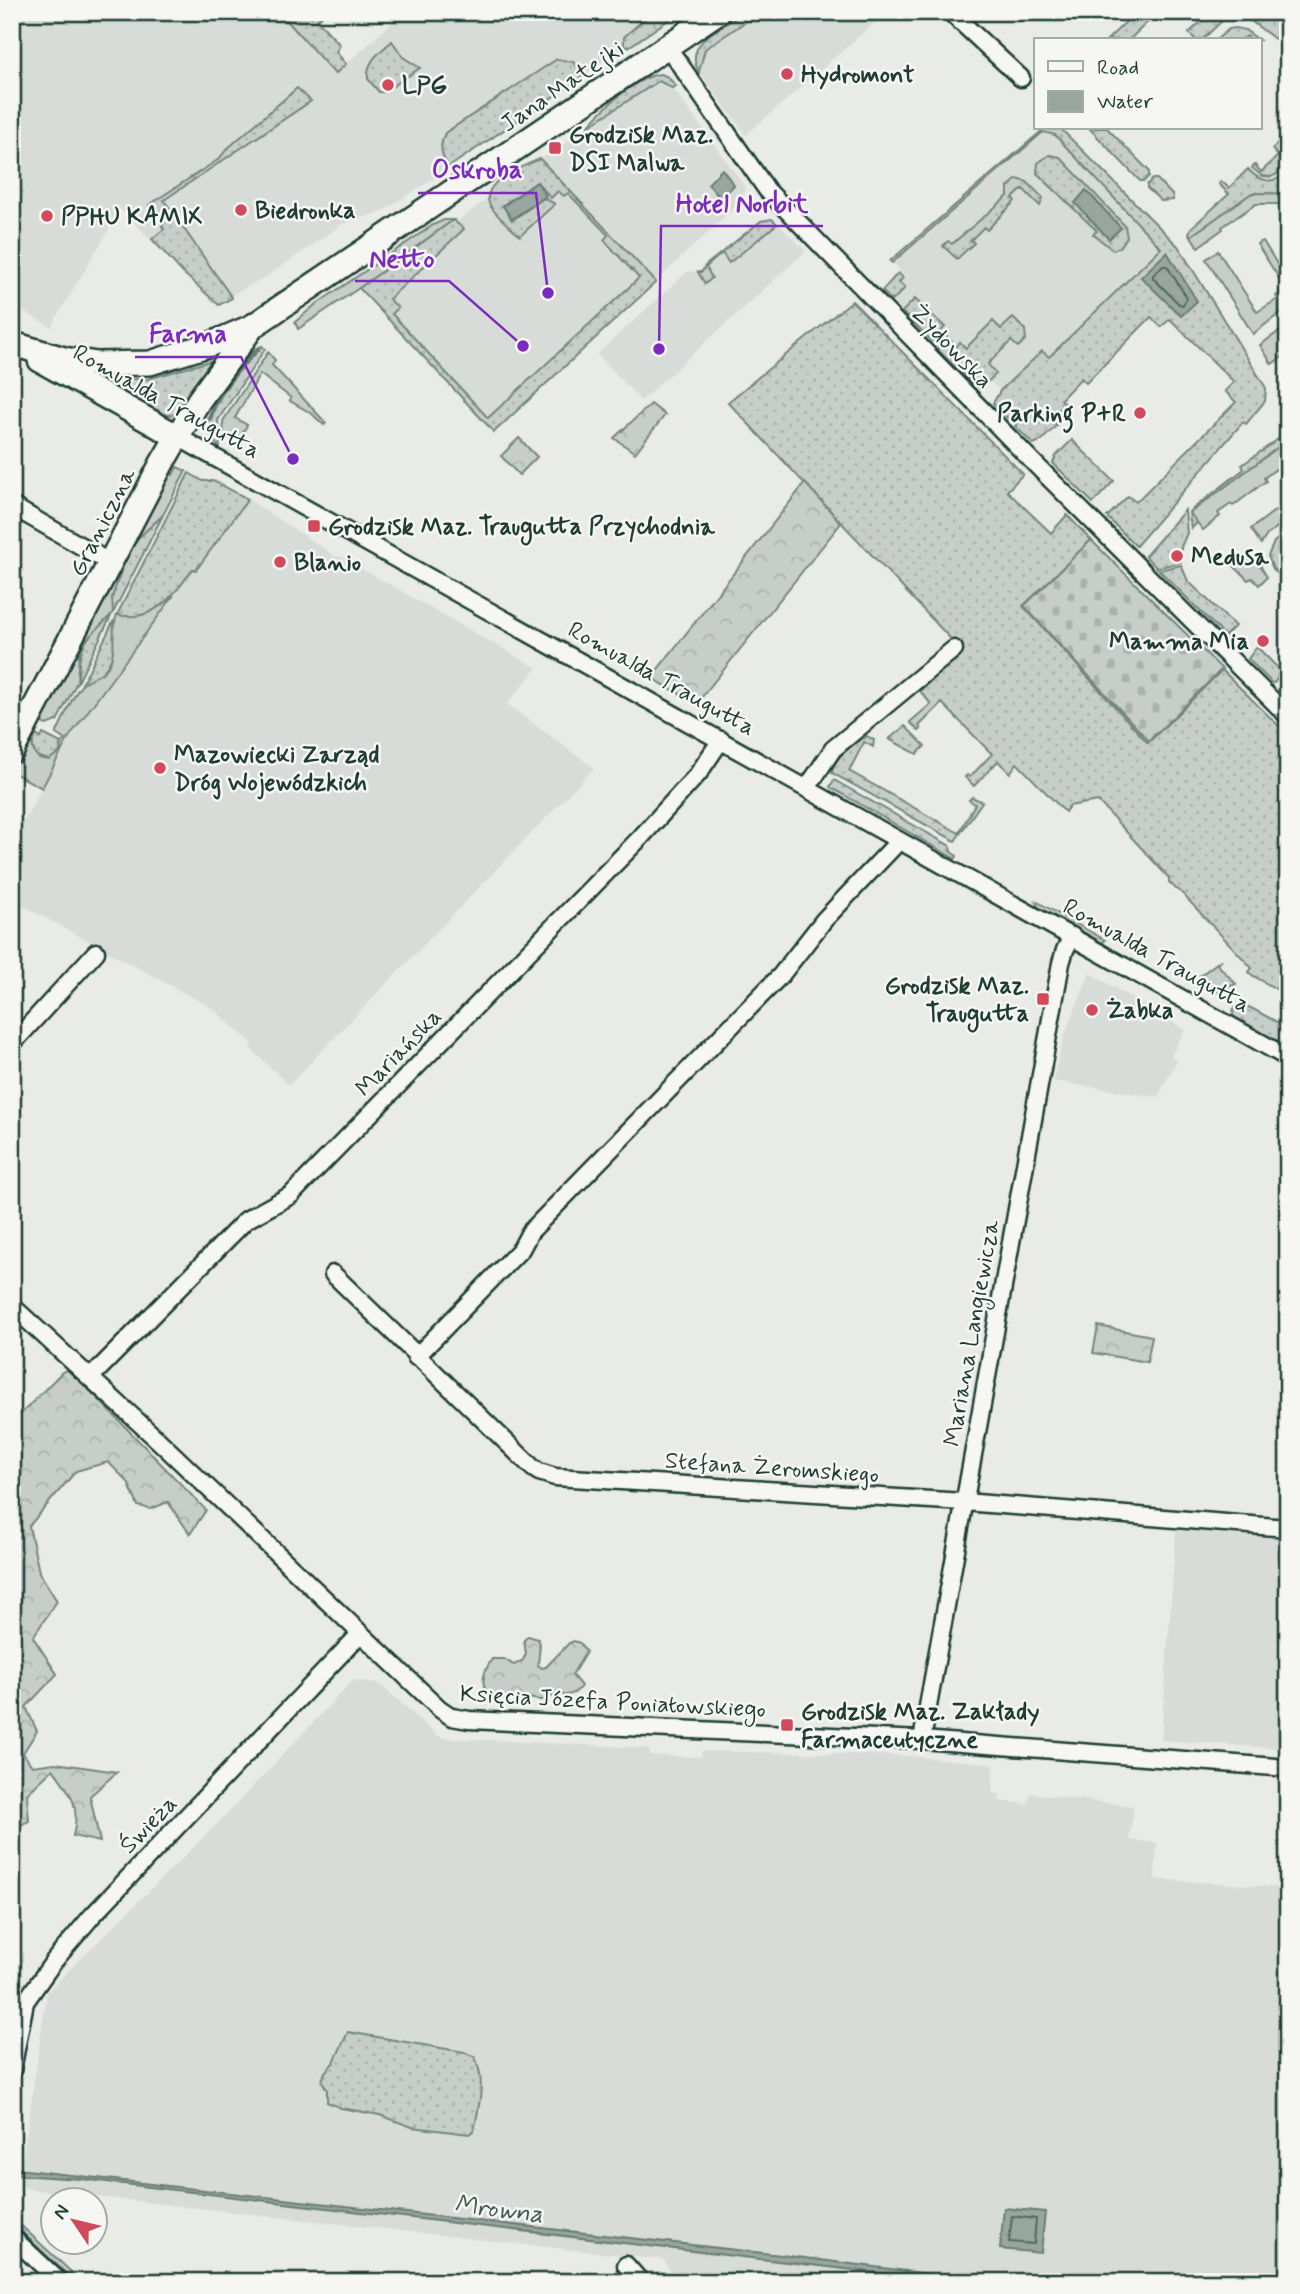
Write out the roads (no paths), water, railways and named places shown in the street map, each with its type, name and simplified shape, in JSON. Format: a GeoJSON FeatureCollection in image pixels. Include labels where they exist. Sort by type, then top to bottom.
{"type":"FeatureCollection","features":[{"type":"Feature","properties":{"kind":"street","name":"Jana Matejki"},"geometry":{"type":"LineString","coordinates":[[16,344],[64,359],[97,364],[150,363],[211,344],[253,326],[718,12]]}},
{"type":"Feature","properties":{"kind":"street"},"geometry":{"type":"LineString","coordinates":[[950,12],[1021,78]]}},
{"type":"Feature","properties":{"kind":"street","name":"Żydowska"},"geometry":{"type":"LineString","coordinates":[[667,46],[767,190],[1034,463],[1288,716]]}},
{"type":"Feature","properties":{"kind":"street","name":"Graniczna"},"geometry":{"type":"LineString","coordinates":[[12,751],[178,437],[199,400],[253,326]]}},
{"type":"Feature","properties":{"kind":"street","name":"Romualda Traugutta"},"geometry":{"type":"LineString","coordinates":[[16,344],[38,360],[1288,1058]]}},
{"type":"Feature","properties":{"kind":"street"},"geometry":{"type":"LineString","coordinates":[[12,506],[100,556],[109,566]]}},
{"type":"Feature","properties":{"kind":"street"},"geometry":{"type":"LineString","coordinates":[[807,788],[833,749],[954,649]]}},
{"type":"Feature","properties":{"kind":"street","name":"Mariańska"},"geometry":{"type":"LineString","coordinates":[[91,1377],[246,1220],[291,1195],[641,836],[698,774],[721,740]]}},
{"type":"Feature","properties":{"kind":"street"},"geometry":{"type":"LineString","coordinates":[[416,1357],[522,1248],[530,1232],[780,975],[824,920],[900,841]]}},
{"type":"Feature","properties":{"kind":"street","name":"Mariana Langiewicza"},"geometry":{"type":"LineString","coordinates":[[922,1740],[1061,963],[1072,936]]}},
{"type":"Feature","properties":{"kind":"street"},"geometry":{"type":"LineString","coordinates":[[12,1044],[96,952]]}},
{"type":"Feature","properties":{"kind":"street","name":"Stefana Żeromskiego"},"geometry":{"type":"LineString","coordinates":[[332,1274],[533,1468],[543,1474],[555,1477],[964,1503],[1288,1528]]}},
{"type":"Feature","properties":{"kind":"street","name":"Księcia Józefa Poniatowskiego"},"geometry":{"type":"LineString","coordinates":[[12,1306],[91,1377],[440,1709],[452,1717],[922,1740],[1288,1768]]}},
{"type":"Feature","properties":{"kind":"street","name":"Świeża"},"geometry":{"type":"LineString","coordinates":[[12,2070],[25,2002],[54,1961],[92,1916],[360,1634]]}},
{"type":"Feature","properties":{"kind":"street"},"geometry":{"type":"LineString","coordinates":[[12,2237],[61,2282]]}},
{"type":"Feature","properties":{"kind":"street"},"geometry":{"type":"LineString","coordinates":[[626,2265],[641,2282]]}},
{"type":"Feature","properties":{"kind":"water"},"geometry":{"type":"Polygon","coordinates":[[[722,169],[734,185],[721,199],[708,184],[722,169]]]}},
{"type":"Feature","properties":{"kind":"water"},"geometry":{"type":"Polygon","coordinates":[[[537,182],[546,196],[512,219],[503,206],[537,182]]]}},
{"type":"Feature","properties":{"kind":"water"},"geometry":{"type":"Polygon","coordinates":[[[1086,190],[1121,228],[1109,239],[1075,203],[1086,190]]]}},
{"type":"Feature","properties":{"kind":"water"},"geometry":{"type":"Polygon","coordinates":[[[1167,252],[1197,301],[1181,316],[1141,277],[1167,252]]]}},
{"type":"Feature","properties":{"kind":"water"},"geometry":{"type":"Polygon","coordinates":[[[17,2169],[781,2255],[992,2282],[955,2282],[81,2179],[17,2175],[17,2169]]]}},
{"type":"Feature","properties":{"kind":"water"},"geometry":{"type":"Polygon","coordinates":[[[1004,2208],[1045,2212],[1041,2253],[1000,2249],[1004,2208]]]}},
{"type":"Feature","properties":{"kind":"waterway"},"geometry":{"type":"LineString","coordinates":[[210,418],[223,389],[258,349]]}},
{"type":"Feature","properties":{"kind":"place","name":"Hydromont"},"geometry":{"type":"Point","coordinates":[787,74]}},
{"type":"Feature","properties":{"kind":"place","name":"LPG"},"geometry":{"type":"Point","coordinates":[388,85]}},
{"type":"Feature","properties":{"kind":"place","name":"Grodzisk Maz. DSI Malwa"},"geometry":{"type":"Point","coordinates":[555,148]}},
{"type":"Feature","properties":{"kind":"place","name":"Biedronka"},"geometry":{"type":"Point","coordinates":[241,210]}},
{"type":"Feature","properties":{"kind":"place","name":"PPHU KAMIX"},"geometry":{"type":"Point","coordinates":[47,216]}},
{"type":"Feature","properties":{"kind":"place","name":"Oskroba"},"geometry":{"type":"Point","coordinates":[548,293]}},
{"type":"Feature","properties":{"kind":"place","name":"Netto"},"geometry":{"type":"Point","coordinates":[523,346]}},
{"type":"Feature","properties":{"kind":"place","name":"Hotel Norbit"},"geometry":{"type":"Point","coordinates":[659,349]}},
{"type":"Feature","properties":{"kind":"place","name":"Parking P+R"},"geometry":{"type":"Point","coordinates":[1140,413]}},
{"type":"Feature","properties":{"kind":"place","name":"Farma"},"geometry":{"type":"Point","coordinates":[293,459]}},
{"type":"Feature","properties":{"kind":"place","name":"Grodzisk Maz. Traugutta Przychodnia"},"geometry":{"type":"Point","coordinates":[314,526]}},
{"type":"Feature","properties":{"kind":"place","name":"Medusa"},"geometry":{"type":"Point","coordinates":[1177,556]}},
{"type":"Feature","properties":{"kind":"place","name":"Blanio"},"geometry":{"type":"Point","coordinates":[280,562]}},
{"type":"Feature","properties":{"kind":"place","name":"Mamma Mia"},"geometry":{"type":"Point","coordinates":[1263,641]}},
{"type":"Feature","properties":{"kind":"place","name":"Mazowiecki Zarząd Dróg Wojewódzkich"},"geometry":{"type":"Point","coordinates":[160,768]}},
{"type":"Feature","properties":{"kind":"place","name":"Grodzisk Maz. Traugutta"},"geometry":{"type":"Point","coordinates":[1043,999]}},
{"type":"Feature","properties":{"kind":"place","name":"Żabka"},"geometry":{"type":"Point","coordinates":[1092,1010]}},
{"type":"Feature","properties":{"kind":"place","name":"Grodzisk Maz. Zakłady Farmaceutyczne"},"geometry":{"type":"Point","coordinates":[787,1725]}},
{"type":"Feature","properties":{"kind":"water label","name":"Mrowna"},"geometry":{"type":"Point","coordinates":[499,2208]}}]}
